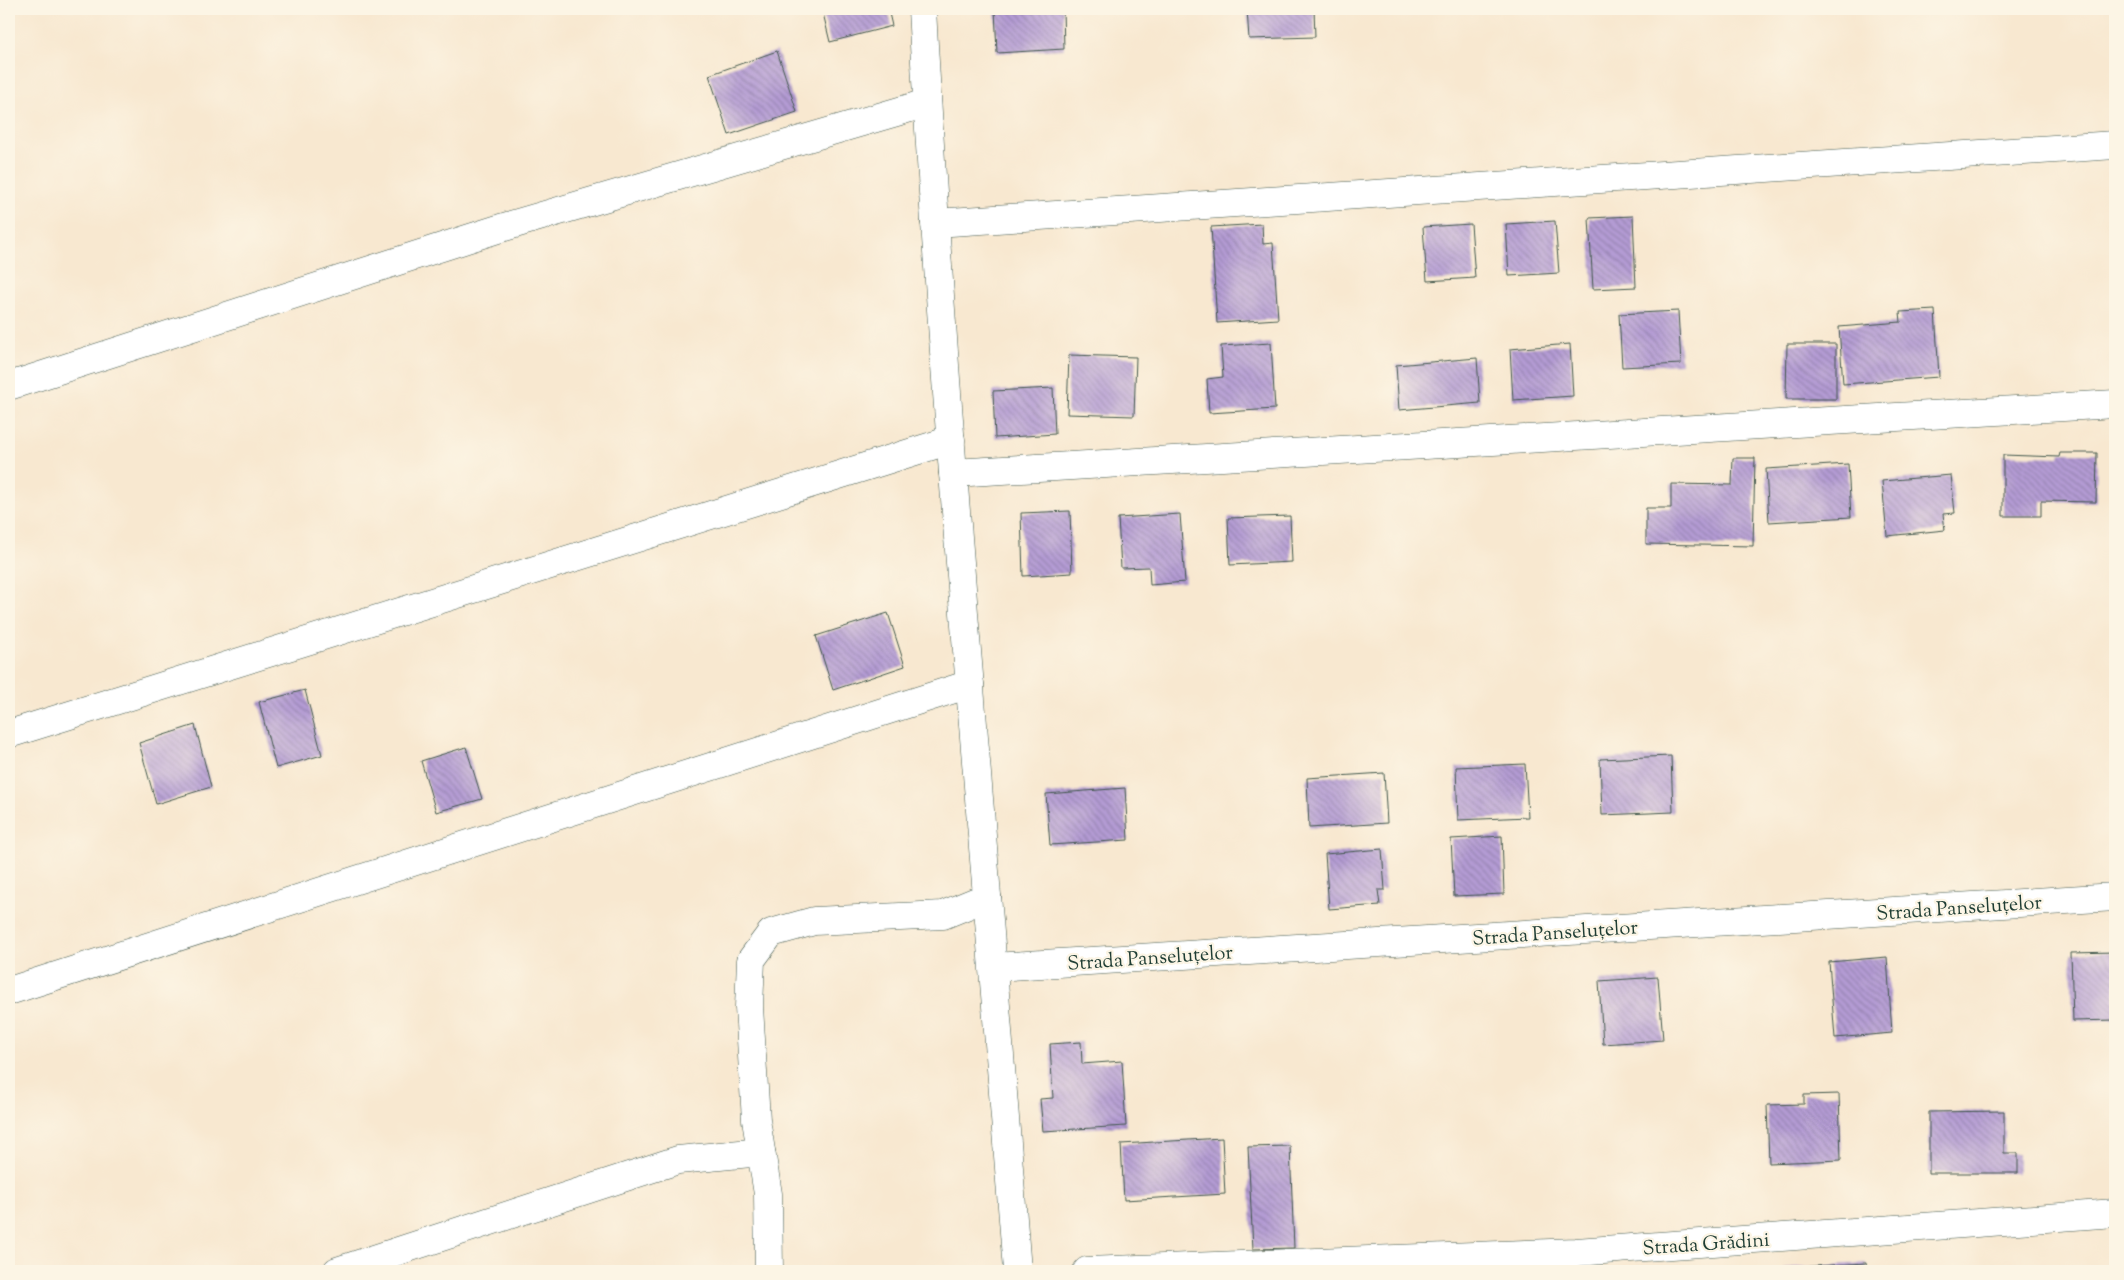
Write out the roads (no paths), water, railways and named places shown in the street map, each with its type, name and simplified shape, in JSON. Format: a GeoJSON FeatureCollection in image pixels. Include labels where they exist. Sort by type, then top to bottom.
{"type":"FeatureCollection","features":[{"type":"Feature","properties":{"kind":"street"},"geometry":{"type":"LineString","coordinates":[[922,9],[953,473],[986,897],[994,967],[1016,1271]]}},
{"type":"Feature","properties":{"kind":"street"},"geometry":{"type":"LineString","coordinates":[[9,386],[501,228],[927,102]]}},
{"type":"Feature","properties":{"kind":"street"},"geometry":{"type":"LineString","coordinates":[[935,223],[2115,145]]}},
{"type":"Feature","properties":{"kind":"street"},"geometry":{"type":"LineString","coordinates":[[953,473],[2115,404]]}},
{"type":"Feature","properties":{"kind":"street"},"geometry":{"type":"LineString","coordinates":[[9,734],[951,440]]}},
{"type":"Feature","properties":{"kind":"street"},"geometry":{"type":"LineString","coordinates":[[9,991],[970,684]]}},
{"type":"Feature","properties":{"kind":"street"},"geometry":{"type":"LineString","coordinates":[[769,1271],[768,1194],[756,1120],[749,1007],[751,960],[771,933],[814,921],[943,914],[986,897]]}},
{"type":"Feature","properties":{"kind":"street","name":"Strada Panseluțelor"},"geometry":{"type":"LineString","coordinates":[[994,967],[2115,897]]}},
{"type":"Feature","properties":{"kind":"street"},"geometry":{"type":"LineString","coordinates":[[337,1271],[678,1160],[762,1152]]}},
{"type":"Feature","properties":{"kind":"street","name":"Strada Grădini"},"geometry":{"type":"LineString","coordinates":[[1087,1271],[1576,1252],[2115,1213]]}}]}
